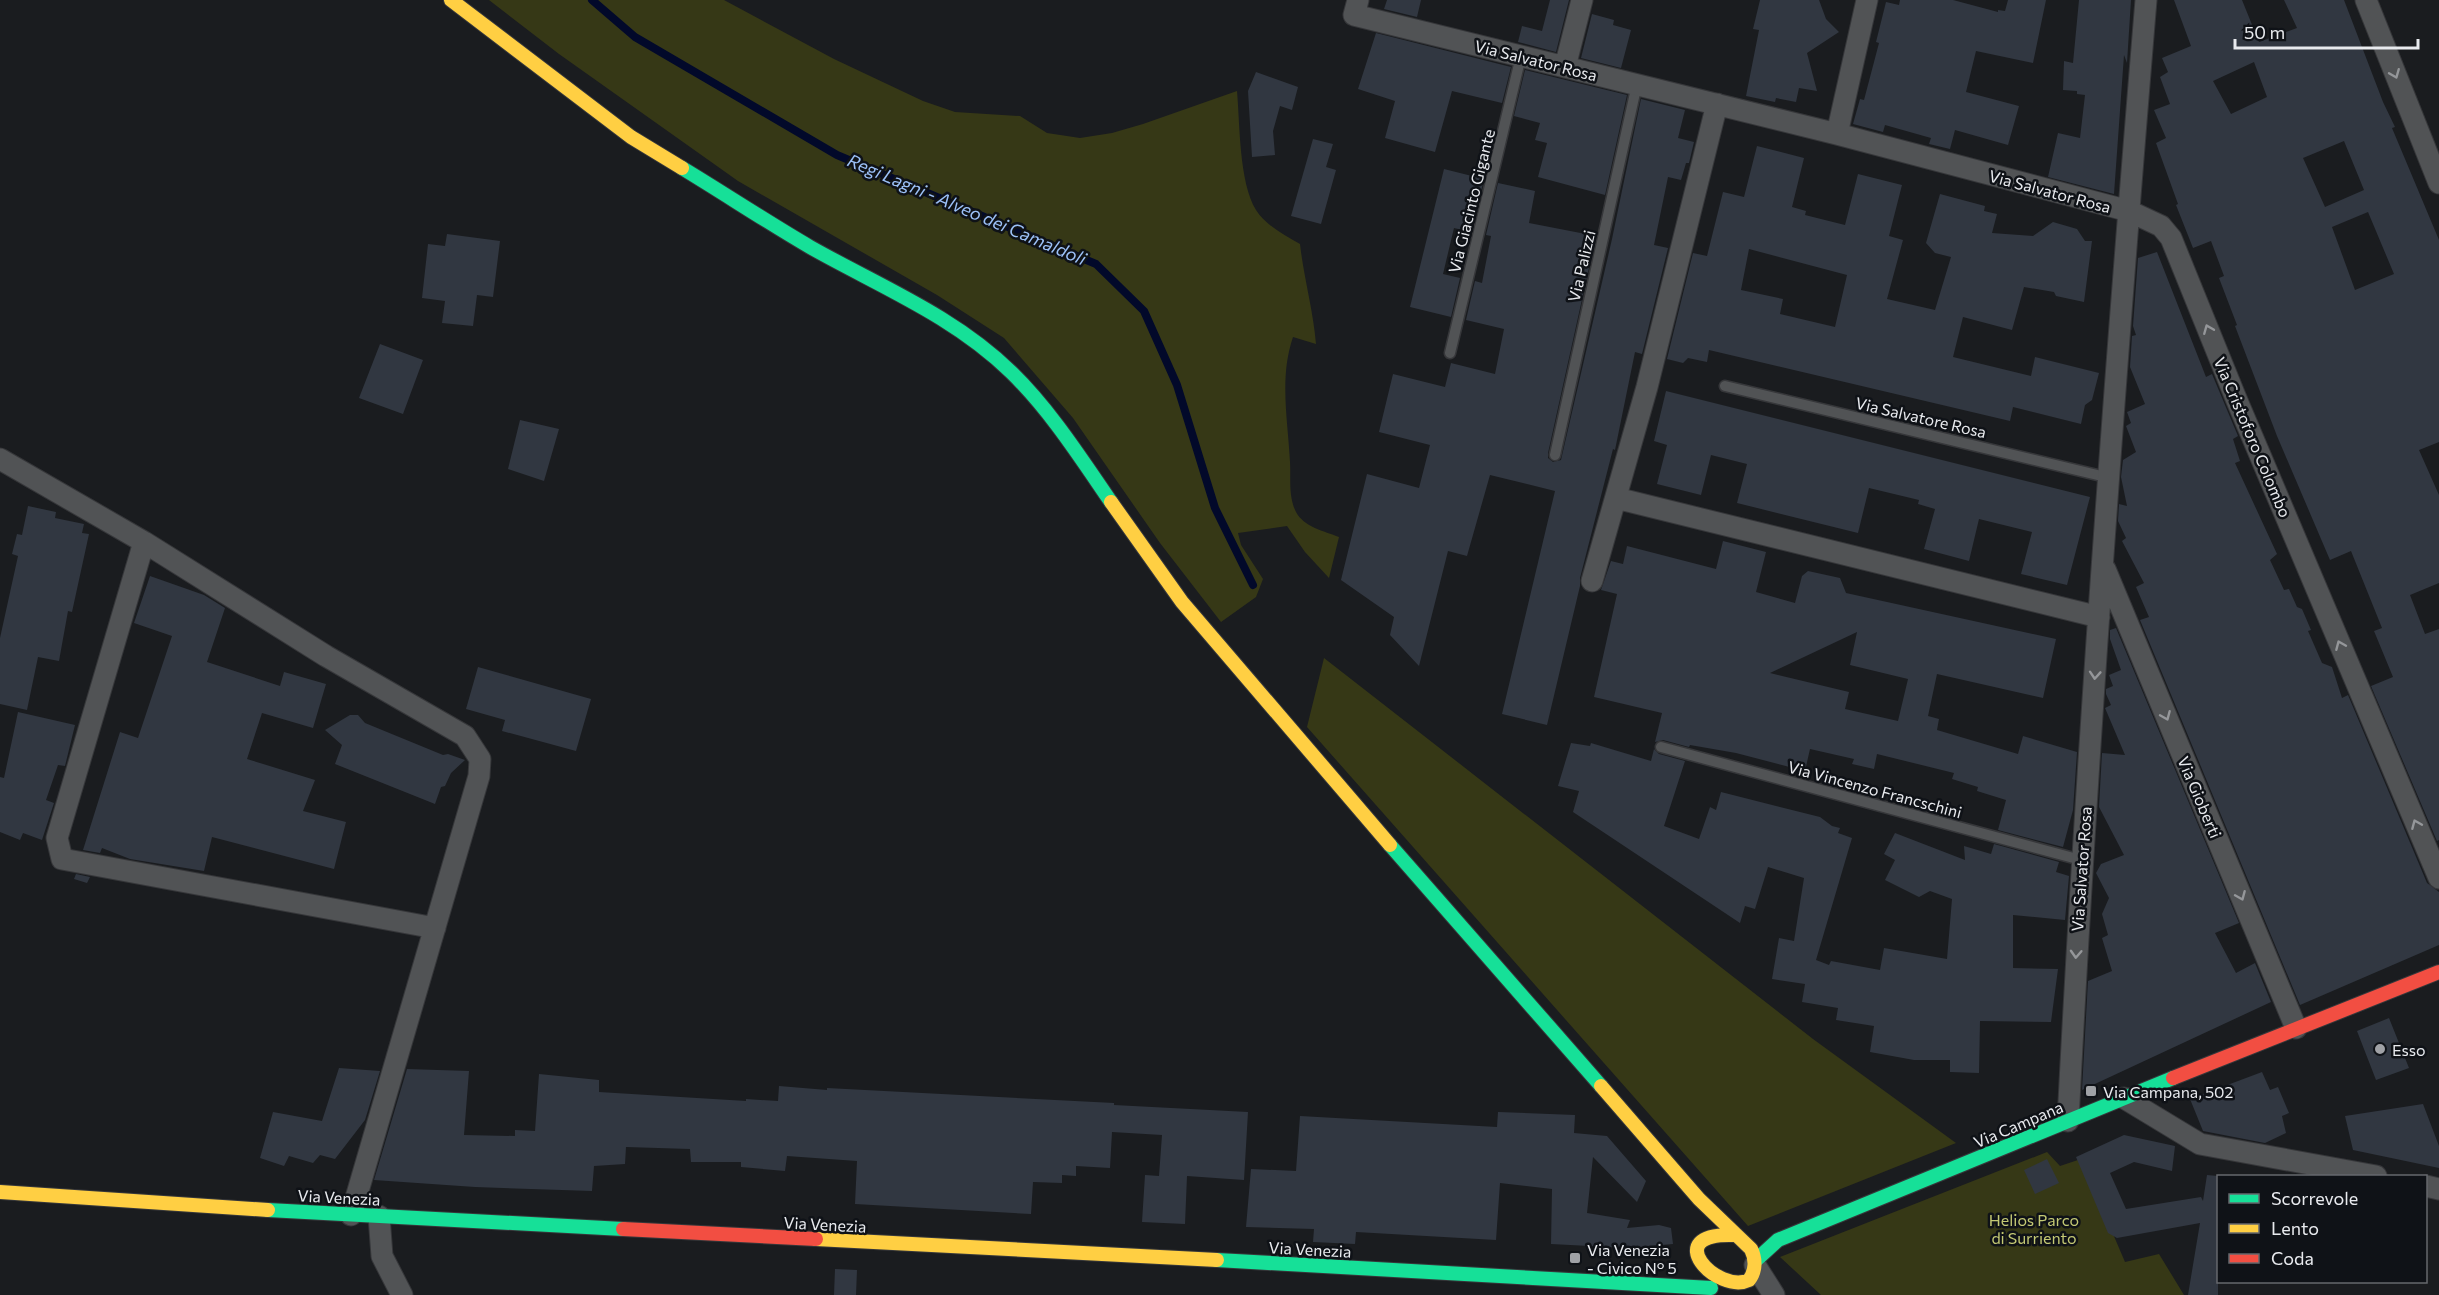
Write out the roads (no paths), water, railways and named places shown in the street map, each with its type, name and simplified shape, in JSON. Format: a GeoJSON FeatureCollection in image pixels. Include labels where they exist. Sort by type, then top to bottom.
{"type":"FeatureCollection","features":[{"type":"Feature","properties":{"kind":"main road"},"geometry":{"type":"LineString","coordinates":[[452,0],[631,137],[812,247],[924,306],[987,351],[1011,372],[1048,414],[1197,620],[1287,728],[1522,999],[1700,1199],[1749,1245],[1755,1263]]}},
{"type":"Feature","properties":{"kind":"main road","name":"Via Campana"},"geometry":{"type":"LineString","coordinates":[[1778,1240],[2296,1028],[2439,972]]}},
{"type":"Feature","properties":{"kind":"main road","name":"Via Venezia"},"geometry":{"type":"LineString","coordinates":[[0,1192],[351,1215],[1712,1288]]}},
{"type":"Feature","properties":{"kind":"main road"},"geometry":{"type":"LineString","coordinates":[[1700,1199],[1704,1233],[1697,1255],[1699,1274],[1712,1288],[1719,1291],[1735,1290],[1749,1280],[1755,1263],[1778,1240]]}},
{"type":"Feature","properties":{"kind":"main road"},"geometry":{"type":"LineString","coordinates":[[1704,1233],[1726,1233],[1739,1237],[1778,1240]]}},
{"type":"Feature","properties":{"kind":"main road"},"geometry":{"type":"LineString","coordinates":[[1683,1259],[1704,1233]]}},
{"type":"Feature","properties":{"kind":"main road"},"geometry":{"type":"LineString","coordinates":[[1648,1286],[1665,1273]]}},
{"type":"Feature","properties":{"kind":"street"},"geometry":{"type":"LineString","coordinates":[[1565,67],[1582,0]]}},
{"type":"Feature","properties":{"kind":"street"},"geometry":{"type":"LineString","coordinates":[[1837,134],[1867,0]]}},
{"type":"Feature","properties":{"kind":"street"},"geometry":{"type":"LineString","coordinates":[[2128,211],[2146,0]]}},
{"type":"Feature","properties":{"kind":"street"},"geometry":{"type":"LineString","coordinates":[[2366,0],[2439,183]]}},
{"type":"Feature","properties":{"kind":"street","name":"Via Salvator Rosa"},"geometry":{"type":"LineString","coordinates":[[1356,7],[1521,56],[1837,134],[2128,211],[2061,1125]]}},
{"type":"Feature","properties":{"kind":"street"},"geometry":{"type":"LineString","coordinates":[[1592,581],[1647,387],[1717,104]]}},
{"type":"Feature","properties":{"kind":"street","name":"Via Cristoforo Colombo"},"geometry":{"type":"LineString","coordinates":[[2128,211],[2161,226],[2171,238],[2235,396],[2439,878]]}},
{"type":"Feature","properties":{"kind":"street"},"geometry":{"type":"LineString","coordinates":[[0,459],[144,542],[326,657],[465,736],[480,759],[479,776],[351,1215]]}},
{"type":"Feature","properties":{"kind":"street"},"geometry":{"type":"LineString","coordinates":[[1616,498],[2099,617]]}},
{"type":"Feature","properties":{"kind":"street"},"geometry":{"type":"LineString","coordinates":[[144,542],[57,838],[62,859],[435,928]]}},
{"type":"Feature","properties":{"kind":"street","name":"Via Gioberti"},"geometry":{"type":"LineString","coordinates":[[2103,565],[2296,1028]]}},
{"type":"Feature","properties":{"kind":"street"},"geometry":{"type":"LineString","coordinates":[[2124,1098],[2200,1144],[2370,1175]]}},
{"type":"Feature","properties":{"kind":"street"},"geometry":{"type":"LineString","coordinates":[[379,1216],[382,1256],[402,1295]]}},
{"type":"Feature","properties":{"kind":"street"},"geometry":{"type":"LineString","coordinates":[[1755,1263],[1772,1295]]}},
{"type":"Feature","properties":{"kind":"street"},"geometry":{"type":"LineString","coordinates":[[1735,1290],[1772,1295]]}},
{"type":"Feature","properties":{"kind":"lane","name":"Via Giacinto Gigante"},"geometry":{"type":"LineString","coordinates":[[1450,352],[1521,56]]}},
{"type":"Feature","properties":{"kind":"lane","name":"Via Palizzi"},"geometry":{"type":"LineString","coordinates":[[1555,455],[1637,84]]}},
{"type":"Feature","properties":{"kind":"lane","name":"Via Salvatore Rosa"},"geometry":{"type":"LineString","coordinates":[[1725,386],[2110,478]]}},
{"type":"Feature","properties":{"kind":"lane","name":"Via Vincenzo Francschini"},"geometry":{"type":"LineString","coordinates":[[1660,747],[2081,860]]}},
{"type":"Feature","properties":{"kind":"waterway","name":"Regi Lagni - Alveo dei Camaldoli"},"geometry":{"type":"LineString","coordinates":[[592,0],[635,37],[837,155],[1096,264],[1144,311],[1177,385],[1215,508],[1253,585]]}},
{"type":"Feature","properties":{"kind":"place","name":"Esso"},"geometry":{"type":"Point","coordinates":[2380,1049]}},
{"type":"Feature","properties":{"kind":"place","name":"Via Campana, 502"},"geometry":{"type":"Point","coordinates":[2091,1091]}},
{"type":"Feature","properties":{"kind":"place","name":"Via Venezia - Civico N° 5"},"geometry":{"type":"Point","coordinates":[1575,1258]}},
{"type":"Feature","properties":{"kind":"park label","name":"Helios Parco di Surriento"},"geometry":{"type":"Point","coordinates":[2034,1228]}}]}
